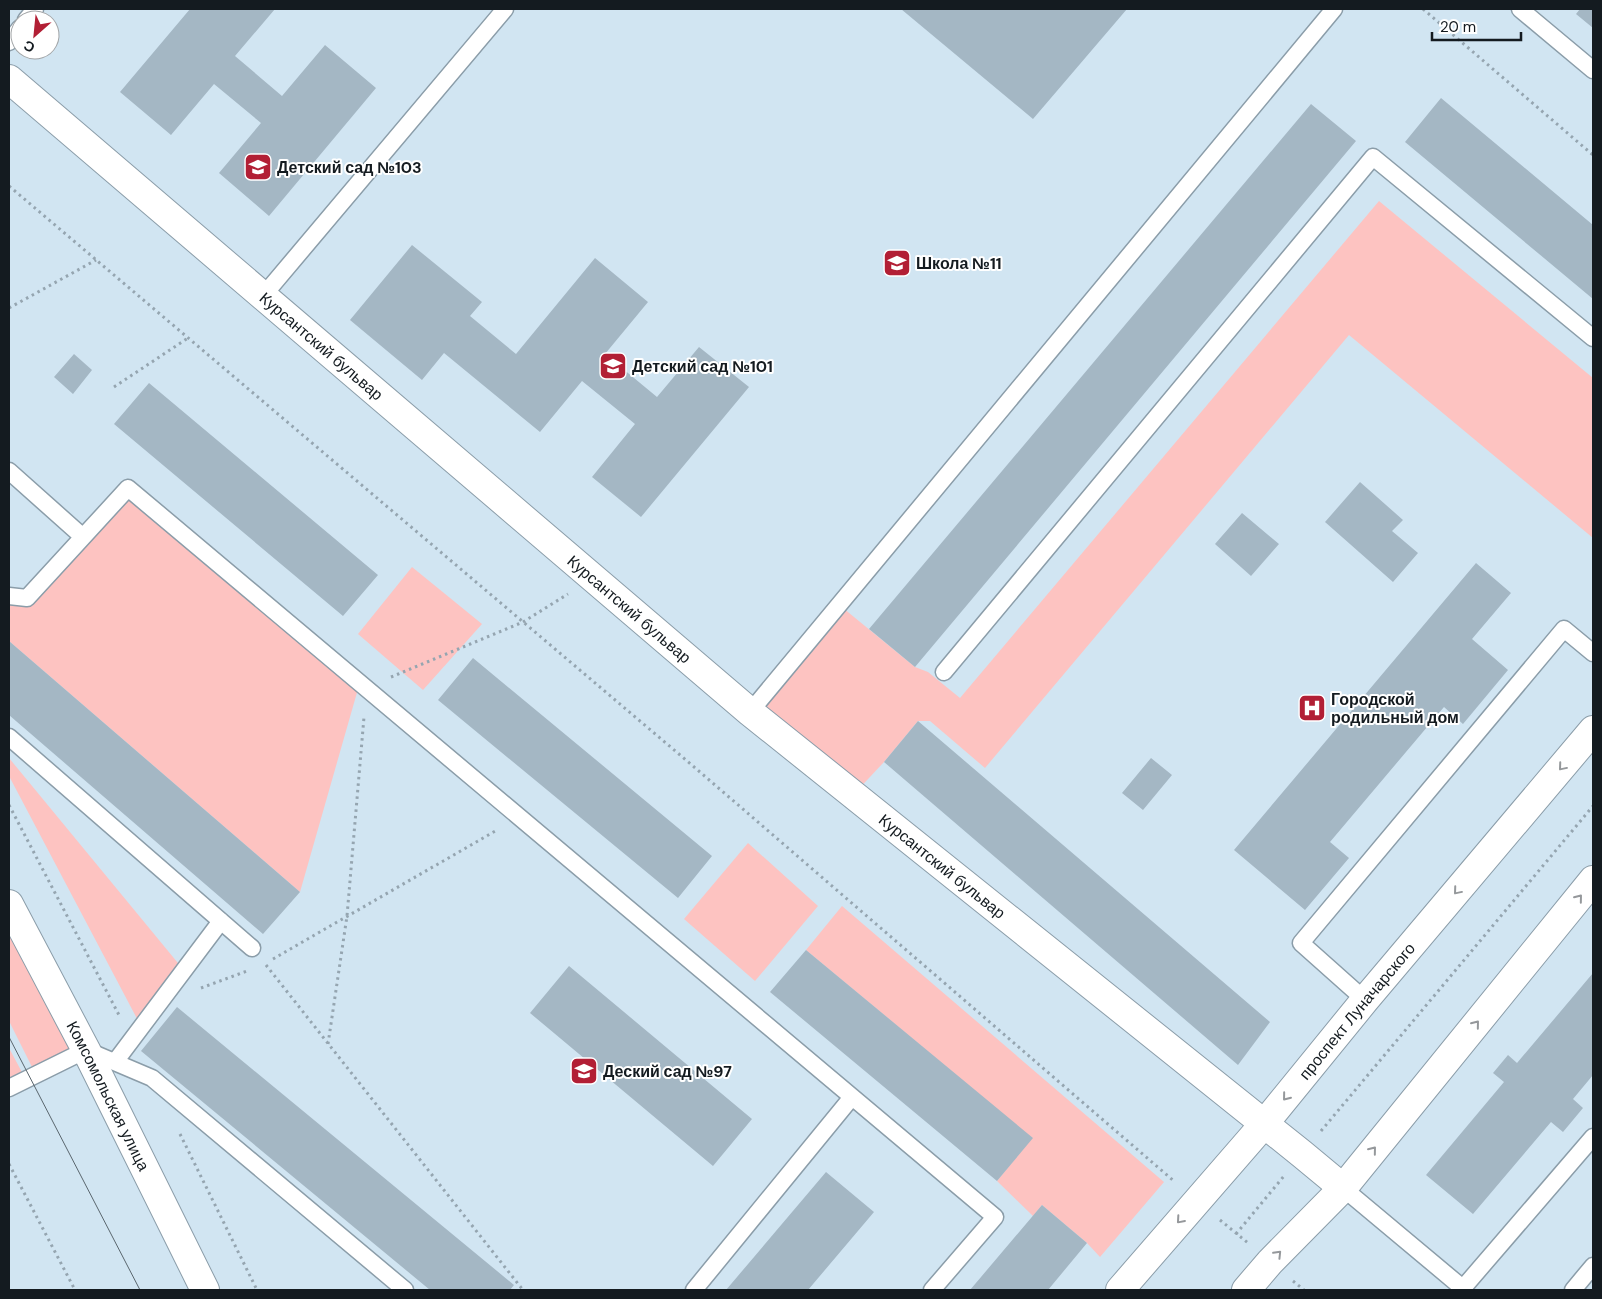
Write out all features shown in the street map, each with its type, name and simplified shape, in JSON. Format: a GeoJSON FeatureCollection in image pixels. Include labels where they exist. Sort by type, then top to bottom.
{"type":"FeatureCollection","features":[{"type":"Feature","properties":{"kind":"street","name":"Курсантский бульвар"},"geometry":{"type":"LineString","coordinates":[[9,79],[750,712],[1343,1188]]}},
{"type":"Feature","properties":{"kind":"street","name":"проспект Луначарского"},"geometry":{"type":"LineString","coordinates":[[1120,1290],[1264,1124],[1365,1000],[1593,730]]}},
{"type":"Feature","properties":{"kind":"street"},"geometry":{"type":"LineString","coordinates":[[1246,1290],[1270,1262],[1343,1188],[1593,880]]}},
{"type":"Feature","properties":{"kind":"street","name":"Комсомольская улица"},"geometry":{"type":"LineString","coordinates":[[9,904],[86,1050],[205,1290]]}},
{"type":"Feature","properties":{"kind":"lane"},"geometry":{"type":"LineString","coordinates":[[263,296],[505,9]]}},
{"type":"Feature","properties":{"kind":"lane"},"geometry":{"type":"LineString","coordinates":[[750,712],[1334,9]]}},
{"type":"Feature","properties":{"kind":"lane"},"geometry":{"type":"LineString","coordinates":[[1520,9],[1593,70]]}},
{"type":"Feature","properties":{"kind":"lane"},"geometry":{"type":"LineString","coordinates":[[944,672],[1373,157],[1593,338]]}},
{"type":"Feature","properties":{"kind":"lane"},"geometry":{"type":"LineString","coordinates":[[9,471],[83,537]]}},
{"type":"Feature","properties":{"kind":"lane"},"geometry":{"type":"LineString","coordinates":[[9,596],[27,598],[128,488],[995,1217],[932,1290]]}},
{"type":"Feature","properties":{"kind":"lane"},"geometry":{"type":"LineString","coordinates":[[1365,1000],[1301,943],[1564,629],[1593,652]]}},
{"type":"Feature","properties":{"kind":"lane"},"geometry":{"type":"LineString","coordinates":[[9,737],[252,948]]}},
{"type":"Feature","properties":{"kind":"lane"},"geometry":{"type":"LineString","coordinates":[[115,1062],[221,921]]}},
{"type":"Feature","properties":{"kind":"lane"},"geometry":{"type":"LineString","coordinates":[[9,1088],[86,1050],[152,1078],[405,1290]]}},
{"type":"Feature","properties":{"kind":"lane"},"geometry":{"type":"LineString","coordinates":[[694,1290],[852,1097]]}},
{"type":"Feature","properties":{"kind":"lane"},"geometry":{"type":"LineString","coordinates":[[1343,1188],[1464,1289],[1593,1137]]}},
{"type":"Feature","properties":{"kind":"lane"},"geometry":{"type":"LineString","coordinates":[[1573,1290],[1593,1266]]}},
{"type":"Feature","properties":{"kind":"path"},"geometry":{"type":"LineString","coordinates":[[1423,9],[1593,154]]}},
{"type":"Feature","properties":{"kind":"path"},"geometry":{"type":"LineString","coordinates":[[9,186],[723,792],[1197,1201],[1304,1290]]}},
{"type":"Feature","properties":{"kind":"path"},"geometry":{"type":"LineString","coordinates":[[9,308],[96,260]]}},
{"type":"Feature","properties":{"kind":"path"},"geometry":{"type":"LineString","coordinates":[[114,387],[188,338]]}},
{"type":"Feature","properties":{"kind":"path"},"geometry":{"type":"LineString","coordinates":[[328,1044],[347,916],[366,688],[522,622],[594,579]]}},
{"type":"Feature","properties":{"kind":"path"},"geometry":{"type":"LineString","coordinates":[[1236,1234],[1593,806]]}},
{"type":"Feature","properties":{"kind":"path"},"geometry":{"type":"LineString","coordinates":[[159,1004],[264,964],[519,817]]}},
{"type":"Feature","properties":{"kind":"path"},"geometry":{"type":"LineString","coordinates":[[252,948],[523,1290]]}},
{"type":"Feature","properties":{"kind":"path"},"geometry":{"type":"LineString","coordinates":[[9,1164],[75,1290]]}},
{"type":"Feature","properties":{"kind":"shaded area"},"geometry":{"type":"Polygon","coordinates":[[[1379,201],[1593,378],[1593,538],[1349,335],[985,768],[930,721],[918,721],[854,794],[758,712],[843,608],[915,667],[928,672],[960,698],[1379,201]]]}},
{"type":"Feature","properties":{"kind":"shaded area"},"geometry":{"type":"Polygon","coordinates":[[[129,495],[358,689],[300,892],[9,641],[9,602],[28,604],[129,495]]]}},
{"type":"Feature","properties":{"kind":"shaded area"},"geometry":{"type":"Polygon","coordinates":[[[412,567],[482,624],[423,690],[358,634],[412,567]]]}},
{"type":"Feature","properties":{"kind":"shaded area"},"geometry":{"type":"Polygon","coordinates":[[[9,758],[187,974],[143,1030],[9,776],[9,758]]]}},
{"type":"Feature","properties":{"kind":"shaded area"},"geometry":{"type":"Polygon","coordinates":[[[748,843],[818,906],[755,981],[684,919],[748,843]]]}},
{"type":"Feature","properties":{"kind":"shaded area"},"geometry":{"type":"Polygon","coordinates":[[[842,906],[1164,1182],[1100,1257],[1087,1243],[1042,1205],[1033,1216],[997,1181],[1032,1138],[806,950],[842,906]]]}},
{"type":"Feature","properties":{"kind":"shaded area"},"geometry":{"type":"Polygon","coordinates":[[[9,927],[74,1050],[34,1071],[9,1021],[9,927]]]}},
{"type":"Feature","properties":{"kind":"shaded area"},"geometry":{"type":"Polygon","coordinates":[[[9,1048],[24,1076],[9,1083],[9,1048]]]}},
{"type":"Feature","properties":{"kind":"building"},"geometry":{"type":"Polygon","coordinates":[[[190,9],[275,9],[235,56],[282,96],[325,45],[376,88],[269,216],[219,173],[261,123],[214,84],[171,135],[120,92],[190,9]]]}},
{"type":"Feature","properties":{"kind":"building"},"geometry":{"type":"Polygon","coordinates":[[[901,9],[1127,9],[1033,119],[901,9]]]}},
{"type":"Feature","properties":{"kind":"building"},"geometry":{"type":"Polygon","coordinates":[[[1580,9],[1593,9],[1593,28],[1576,14],[1580,9]]]}},
{"type":"Feature","properties":{"kind":"building"},"geometry":{"type":"Polygon","coordinates":[[[1441,98],[1593,225],[1593,299],[1405,142],[1441,98]]]}},
{"type":"Feature","properties":{"kind":"building"},"geometry":{"type":"Polygon","coordinates":[[[1311,104],[1356,141],[915,667],[869,629],[1311,104]]]}},
{"type":"Feature","properties":{"kind":"building"},"geometry":{"type":"Polygon","coordinates":[[[412,245],[482,302],[470,316],[516,354],[595,258],[648,302],[605,354],[657,397],[699,347],[749,387],[641,517],[592,477],[635,424],[582,381],[540,432],[444,353],[422,380],[350,320],[412,245]]]}},
{"type":"Feature","properties":{"kind":"building"},"geometry":{"type":"Polygon","coordinates":[[[74,354],[92,370],[73,394],[54,377],[74,354]]]}},
{"type":"Feature","properties":{"kind":"building"},"geometry":{"type":"Polygon","coordinates":[[[149,383],[378,575],[343,616],[114,424],[149,383]]]}},
{"type":"Feature","properties":{"kind":"building"},"geometry":{"type":"Polygon","coordinates":[[[1360,482],[1403,520],[1392,531],[1418,553],[1393,582],[1325,522],[1360,482]]]}},
{"type":"Feature","properties":{"kind":"building"},"geometry":{"type":"Polygon","coordinates":[[[1242,513],[1279,544],[1251,576],[1215,544],[1242,513]]]}},
{"type":"Feature","properties":{"kind":"building"},"geometry":{"type":"Polygon","coordinates":[[[1476,563],[1511,593],[1472,639],[1508,670],[1463,724],[1444,707],[1330,842],[1349,858],[1305,910],[1234,850],[1476,563]]]}},
{"type":"Feature","properties":{"kind":"building"},"geometry":{"type":"Polygon","coordinates":[[[9,641],[300,892],[263,934],[9,715],[9,641]]]}},
{"type":"Feature","properties":{"kind":"building"},"geometry":{"type":"Polygon","coordinates":[[[473,658],[712,856],[678,898],[438,700],[473,658]]]}},
{"type":"Feature","properties":{"kind":"building"},"geometry":{"type":"Polygon","coordinates":[[[918,721],[1270,1022],[1238,1065],[884,762],[918,721]]]}},
{"type":"Feature","properties":{"kind":"building"},"geometry":{"type":"Polygon","coordinates":[[[1151,758],[1172,775],[1143,810],[1122,793],[1151,758]]]}},
{"type":"Feature","properties":{"kind":"building"},"geometry":{"type":"Polygon","coordinates":[[[806,950],[1033,1138],[997,1181],[770,992],[806,950]]]}},
{"type":"Feature","properties":{"kind":"building"},"geometry":{"type":"Polygon","coordinates":[[[569,966],[752,1119],[713,1166],[530,1013],[569,966]]]}},
{"type":"Feature","properties":{"kind":"building"},"geometry":{"type":"Polygon","coordinates":[[[1593,973],[1593,1075],[1573,1099],[1583,1108],[1563,1132],[1551,1122],[1473,1214],[1426,1175],[1504,1082],[1493,1073],[1508,1055],[1517,1063],[1593,973]]]}},
{"type":"Feature","properties":{"kind":"building"},"geometry":{"type":"Polygon","coordinates":[[[177,1007],[514,1285],[510,1290],[430,1290],[141,1051],[177,1007]]]}},
{"type":"Feature","properties":{"kind":"building"},"geometry":{"type":"Polygon","coordinates":[[[826,1172],[874,1212],[808,1290],[726,1290],[826,1172]]]}},
{"type":"Feature","properties":{"kind":"building"},"geometry":{"type":"Polygon","coordinates":[[[1042,1205],[1087,1243],[1048,1290],[970,1290],[1042,1205]]]}},
{"type":"Feature","properties":{"kind":"tram line"},"geometry":{"type":"LineString","coordinates":[[9,1037],[140,1290]]}},
{"type":"Feature","properties":{"kind":"place","name":"Детский сад №103"},"geometry":{"type":"Point","coordinates":[258,167]}},
{"type":"Feature","properties":{"kind":"place","name":"Школа №11"},"geometry":{"type":"Point","coordinates":[897,263]}},
{"type":"Feature","properties":{"kind":"place","name":"Детский сад №101"},"geometry":{"type":"Point","coordinates":[613,366]}},
{"type":"Feature","properties":{"kind":"place","name":"Городской родильный дом"},"geometry":{"type":"Point","coordinates":[1312,708]}},
{"type":"Feature","properties":{"kind":"place","name":"Деский сад №97"},"geometry":{"type":"Point","coordinates":[584,1071]}}]}
